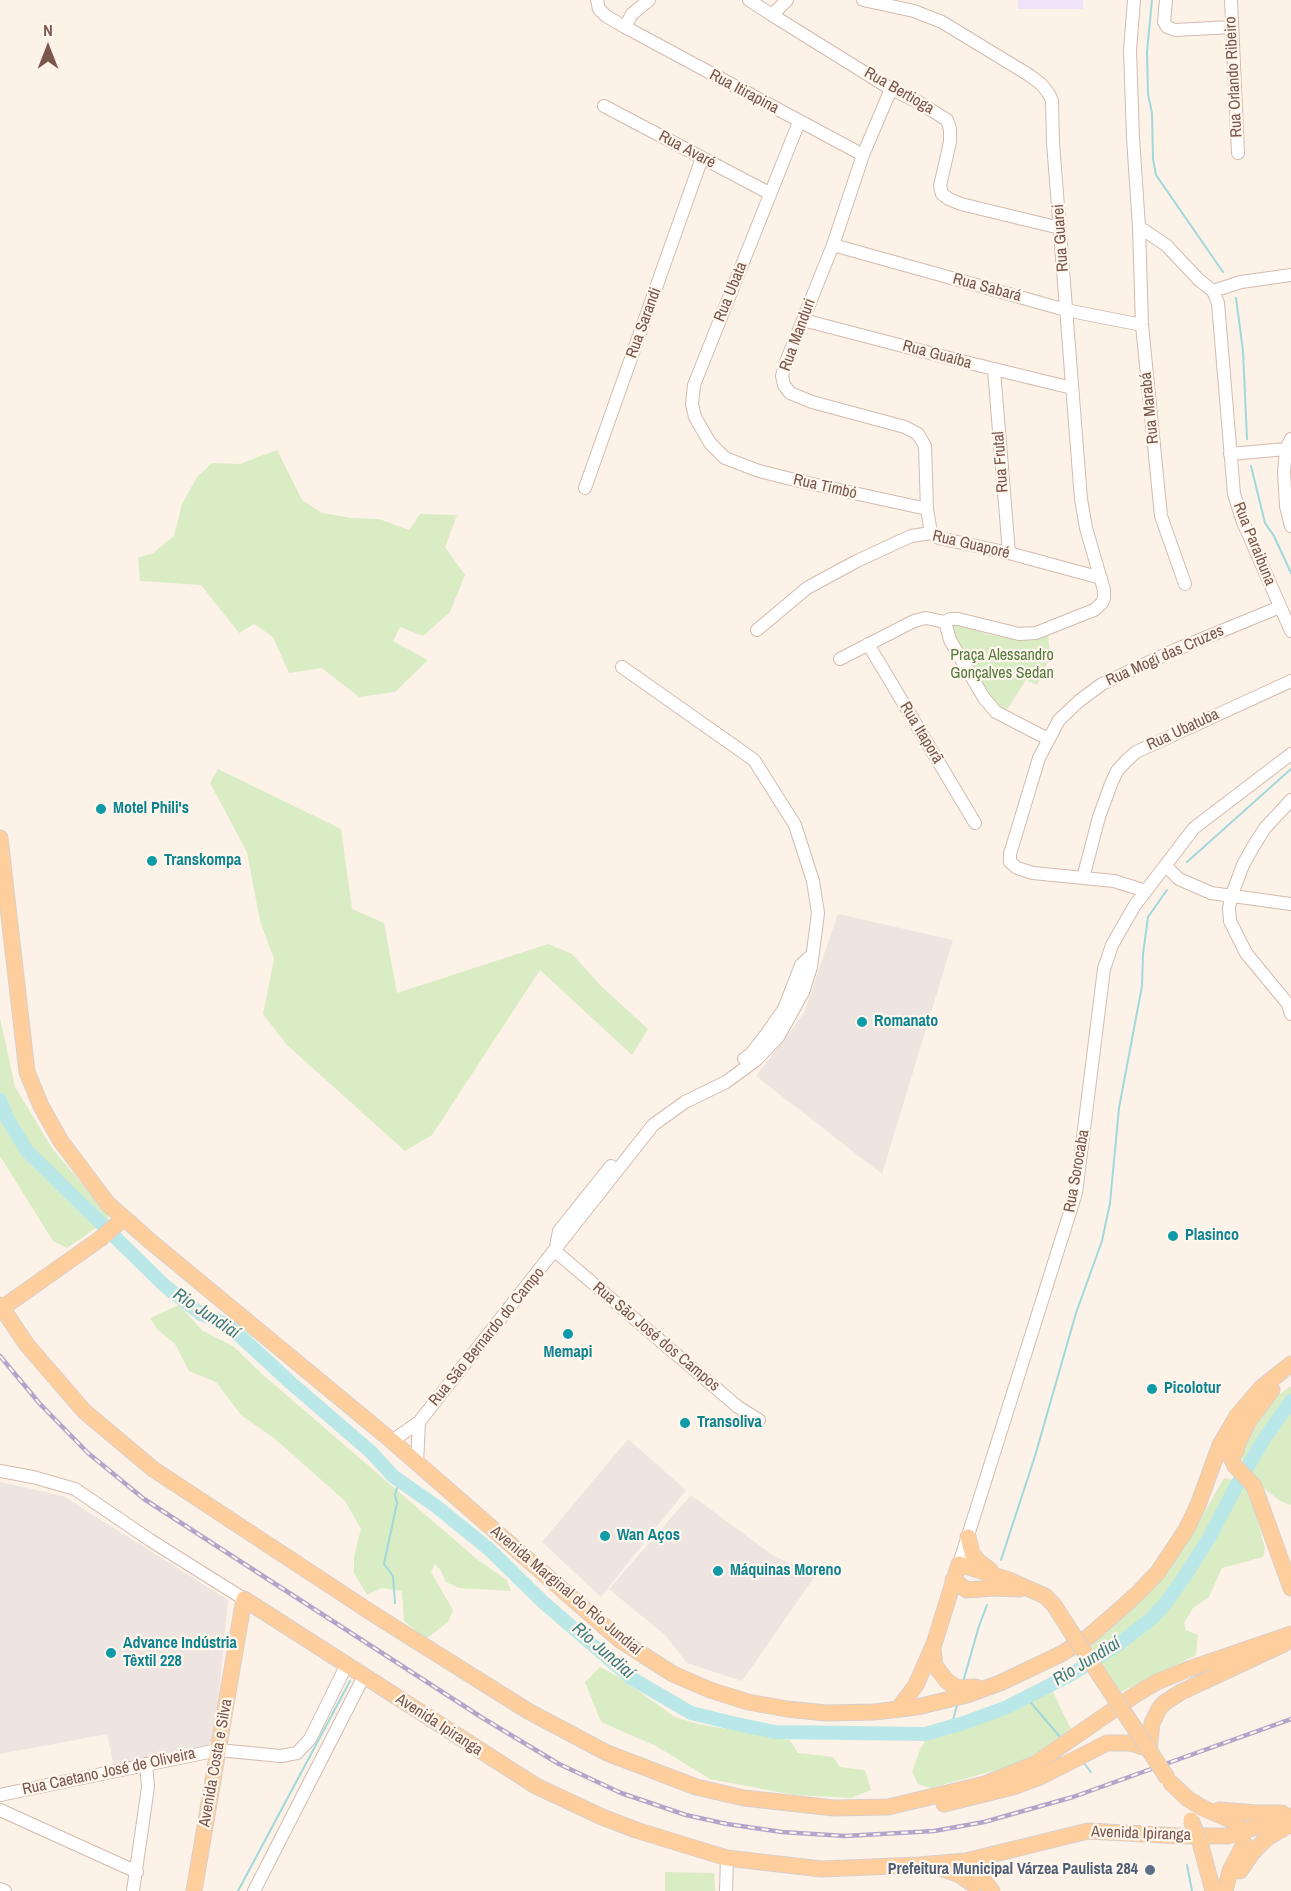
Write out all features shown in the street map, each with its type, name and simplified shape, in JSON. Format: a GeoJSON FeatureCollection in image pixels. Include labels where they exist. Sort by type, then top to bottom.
{"type":"FeatureCollection","features":[{"type":"Feature","properties":{"kind":"main road","name":"Avenida Marginal do Rio Jundiaí"},"geometry":{"type":"LineString","coordinates":[[0,838],[27,1072],[41,1106],[67,1151],[121,1221],[392,1441],[620,1640],[673,1674],[710,1690],[738,1699],[787,1709],[826,1713],[874,1712],[943,1702],[1000,1683],[1061,1654],[1088,1637],[1137,1594],[1158,1572],[1174,1550],[1198,1505],[1220,1445],[1237,1416],[1261,1388],[1291,1364]]}},
{"type":"Feature","properties":{"kind":"main road"},"geometry":{"type":"LineString","coordinates":[[121,1221],[100,1239],[1,1307],[27,1345],[84,1411],[153,1469],[378,1617],[528,1711],[607,1753],[696,1787],[744,1798],[834,1808],[904,1809],[922,1808],[986,1795],[1040,1777],[1107,1743],[1130,1743],[1149,1749]]}},
{"type":"Feature","properties":{"kind":"main road"},"geometry":{"type":"LineString","coordinates":[[1241,1472],[1237,1444],[1248,1422],[1273,1389],[1291,1373]]}},
{"type":"Feature","properties":{"kind":"main road"},"geometry":{"type":"LineString","coordinates":[[1237,1416],[1229,1448],[1230,1455],[1254,1486],[1291,1588]]}},
{"type":"Feature","properties":{"kind":"main road"},"geometry":{"type":"LineString","coordinates":[[1198,1505],[1218,1475],[1224,1470],[1241,1472]]}},
{"type":"Feature","properties":{"kind":"main road"},"geometry":{"type":"LineString","coordinates":[[968,1537],[972,1553],[978,1560],[987,1568],[1009,1580]]}},
{"type":"Feature","properties":{"kind":"main road"},"geometry":{"type":"LineString","coordinates":[[959,1563],[1035,1590],[1054,1605],[1170,1781],[1200,1842],[1213,1891]]}},
{"type":"Feature","properties":{"kind":"main road","name":"Rua Sorocaba"},"geometry":{"type":"LineString","coordinates":[[898,1709],[916,1685],[934,1644],[959,1563]]}},
{"type":"Feature","properties":{"kind":"main road"},"geometry":{"type":"LineString","coordinates":[[954,1580],[967,1590]]}},
{"type":"Feature","properties":{"kind":"main road"},"geometry":{"type":"LineString","coordinates":[[943,1611],[967,1590],[994,1588],[1035,1590]]}},
{"type":"Feature","properties":{"kind":"main road","name":"Avenida Ipiranga"},"geometry":{"type":"LineString","coordinates":[[244,1599],[536,1786],[636,1830],[726,1858],[821,1869],[919,1865],[970,1860],[1088,1831],[1228,1836],[1291,1816]]}},
{"type":"Feature","properties":{"kind":"main road","name":"Avenida Costa e Silva"},"geometry":{"type":"LineString","coordinates":[[194,1891],[244,1599]]}},
{"type":"Feature","properties":{"kind":"main road"},"geometry":{"type":"LineString","coordinates":[[888,1807],[985,1784],[1010,1775],[1050,1754],[1135,1695],[1157,1683],[1186,1670],[1290,1634]]}},
{"type":"Feature","properties":{"kind":"main road"},"geometry":{"type":"LineString","coordinates":[[1149,1749],[1152,1723],[1164,1703],[1181,1692],[1286,1643],[1290,1634]]}},
{"type":"Feature","properties":{"kind":"main road"},"geometry":{"type":"LineString","coordinates":[[934,1644],[935,1666],[950,1684],[965,1689],[1000,1683]]}},
{"type":"Feature","properties":{"kind":"main road"},"geometry":{"type":"LineString","coordinates":[[1170,1781],[1188,1799],[1233,1821],[1242,1832],[1244,1844],[1230,1871],[1226,1891]]}},
{"type":"Feature","properties":{"kind":"main road"},"geometry":{"type":"LineString","coordinates":[[1203,1808],[1276,1814],[1291,1811]]}},
{"type":"Feature","properties":{"kind":"main road"},"geometry":{"type":"LineString","coordinates":[[1226,1891],[1244,1863],[1267,1838],[1291,1824]]}},
{"type":"Feature","properties":{"kind":"main road"},"geometry":{"type":"LineString","coordinates":[[970,1860],[967,1870],[976,1888]]}},
{"type":"Feature","properties":{"kind":"main road"},"geometry":{"type":"LineString","coordinates":[[970,1860],[992,1891]]}},
{"type":"Feature","properties":{"kind":"main road"},"geometry":{"type":"LineString","coordinates":[[1210,1875],[1221,1876],[1244,1863]]}},
{"type":"Feature","properties":{"kind":"main road","name":"Avenida Ipiranga"},"geometry":{"type":"LineString","coordinates":[[919,1865],[951,1871],[976,1888]]}},
{"type":"Feature","properties":{"kind":"street","name":"Rua Itirapina"},"geometry":{"type":"LineString","coordinates":[[597,0],[599,9],[606,16],[863,155]]}},
{"type":"Feature","properties":{"kind":"street"},"geometry":{"type":"LineString","coordinates":[[625,27],[632,14],[649,0]]}},
{"type":"Feature","properties":{"kind":"street","name":"Rua Bertioga"},"geometry":{"type":"LineString","coordinates":[[749,0],[891,89],[947,120],[950,142],[940,186],[942,194],[961,204],[1060,228]]}},
{"type":"Feature","properties":{"kind":"street"},"geometry":{"type":"LineString","coordinates":[[772,15],[788,0]]}},
{"type":"Feature","properties":{"kind":"street","name":"Rua Guarei"},"geometry":{"type":"LineString","coordinates":[[863,0],[914,11],[942,22],[1041,84],[1052,101],[1053,142],[1081,499],[1086,528],[1103,584]]}},
{"type":"Feature","properties":{"kind":"street","name":"Rua Marabá"},"geometry":{"type":"LineString","coordinates":[[1134,0],[1130,50],[1142,326],[1161,516],[1185,584]]}},
{"type":"Feature","properties":{"kind":"street"},"geometry":{"type":"LineString","coordinates":[[1166,0],[1164,22],[1167,27],[1175,30],[1232,27]]}},
{"type":"Feature","properties":{"kind":"street","name":"Rua Orlando Ribeiro"},"geometry":{"type":"LineString","coordinates":[[1231,0],[1238,153]]}},
{"type":"Feature","properties":{"kind":"street","name":"Rua Manduri"},"geometry":{"type":"LineString","coordinates":[[891,89],[863,155],[833,245],[782,376],[784,385],[790,393],[812,402],[905,427],[918,434],[925,446],[927,509],[931,534]]}},
{"type":"Feature","properties":{"kind":"street","name":"Rua Avaré"},"geometry":{"type":"LineString","coordinates":[[604,106],[770,193]]}},
{"type":"Feature","properties":{"kind":"street","name":"Rua Ubata"},"geometry":{"type":"LineString","coordinates":[[725,458],[702,431],[695,417],[692,394],[799,122]]}},
{"type":"Feature","properties":{"kind":"street","name":"Rua Sarandi"},"geometry":{"type":"LineString","coordinates":[[585,488],[702,158]]}},
{"type":"Feature","properties":{"kind":"street"},"geometry":{"type":"LineString","coordinates":[[1139,227],[1166,245],[1212,291],[1218,303],[1230,454],[1289,444],[1285,495],[1291,526]]}},
{"type":"Feature","properties":{"kind":"street","name":"Rua Sabará"},"geometry":{"type":"LineString","coordinates":[[833,245],[1066,310],[1142,326]]}},
{"type":"Feature","properties":{"kind":"street"},"geometry":{"type":"LineString","coordinates":[[1212,291],[1241,282],[1291,275]]}},
{"type":"Feature","properties":{"kind":"street","name":"Rua Guaíba"},"geometry":{"type":"LineString","coordinates":[[803,320],[1072,388]]}},
{"type":"Feature","properties":{"kind":"street","name":"Rua Frutal"},"geometry":{"type":"LineString","coordinates":[[994,370],[1009,554]]}},
{"type":"Feature","properties":{"kind":"street","name":"Rua Paraibuna"},"geometry":{"type":"LineString","coordinates":[[1230,454],[1234,494],[1238,507],[1291,631]]}},
{"type":"Feature","properties":{"kind":"street","name":"Rua Timbó"},"geometry":{"type":"LineString","coordinates":[[725,458],[759,471],[799,482],[927,509]]}},
{"type":"Feature","properties":{"kind":"street","name":"Rua Guaporé"},"geometry":{"type":"LineString","coordinates":[[757,630],[807,588],[911,536],[931,534],[939,538],[1009,554],[1103,584]]}},
{"type":"Feature","properties":{"kind":"street"},"geometry":{"type":"LineString","coordinates":[[840,659],[914,621],[926,618],[945,622],[958,619],[1019,634],[1036,633],[1094,610],[1102,603],[1103,584]]}},
{"type":"Feature","properties":{"kind":"street","name":"Rua Mogi das Cruzes"},"geometry":{"type":"LineString","coordinates":[[1083,878],[1033,873],[1017,868],[1010,862],[1010,854],[1039,758],[1059,720],[1079,700],[1102,684],[1175,650],[1280,606]]}},
{"type":"Feature","properties":{"kind":"street"},"geometry":{"type":"LineString","coordinates":[[945,622],[950,640],[984,698],[996,712],[1048,739]]}},
{"type":"Feature","properties":{"kind":"street","name":"Rua Itaporã"},"geometry":{"type":"LineString","coordinates":[[868,644],[975,823]]}},
{"type":"Feature","properties":{"kind":"street","name":"Rua São Bernardo do Campo"},"geometry":{"type":"LineString","coordinates":[[392,1441],[419,1422],[653,1125],[684,1102],[726,1082],[756,1060],[778,1038],[803,992],[813,954],[818,913],[813,880],[795,825],[754,760],[622,667]]}},
{"type":"Feature","properties":{"kind":"street","name":"Rua Ubatuba"},"geometry":{"type":"LineString","coordinates":[[1083,878],[1099,817],[1111,784],[1117,771],[1126,761],[1136,752],[1291,681]]}},
{"type":"Feature","properties":{"kind":"street","name":"Rua Sorocaba"},"geometry":{"type":"LineString","coordinates":[[959,1563],[1025,1348],[1076,1194],[1107,957],[1122,926],[1194,828],[1291,754]]}},
{"type":"Feature","properties":{"kind":"street"},"geometry":{"type":"LineString","coordinates":[[1291,800],[1265,828],[1253,848],[1231,897],[1229,908],[1230,921],[1246,953],[1288,1004],[1291,1014]]}},
{"type":"Feature","properties":{"kind":"street"},"geometry":{"type":"LineString","coordinates":[[1166,866],[1179,879],[1211,893],[1291,904]]}},
{"type":"Feature","properties":{"kind":"street"},"geometry":{"type":"LineString","coordinates":[[1083,878],[1114,880],[1146,891]]}},
{"type":"Feature","properties":{"kind":"street","name":"Rua São José dos Campos"},"geometry":{"type":"LineString","coordinates":[[555,1251],[738,1407],[759,1420]]}},
{"type":"Feature","properties":{"kind":"street","name":"Rua São Bernardo do Campo"},"geometry":{"type":"LineString","coordinates":[[417,1464],[419,1422]]}},
{"type":"Feature","properties":{"kind":"street","name":"Avenida Ipiranga"},"geometry":{"type":"LineString","coordinates":[[0,1471],[33,1477],[75,1489],[150,1540],[244,1599]]}},
{"type":"Feature","properties":{"kind":"street"},"geometry":{"type":"LineString","coordinates":[[254,1891],[355,1670]]}},
{"type":"Feature","properties":{"kind":"street","name":"Rua Caetano José de Oliveira"},"geometry":{"type":"LineString","coordinates":[[0,1795],[218,1750],[281,1756],[297,1753],[310,1740],[355,1670]]}},
{"type":"Feature","properties":{"kind":"street"},"geometry":{"type":"LineString","coordinates":[[134,1891],[148,1787],[146,1764]]}},
{"type":"Feature","properties":{"kind":"street"},"geometry":{"type":"LineString","coordinates":[[0,1810],[137,1872]]}},
{"type":"Feature","properties":{"kind":"street"},"geometry":{"type":"LineString","coordinates":[[726,1858],[726,1891]]}},
{"type":"Feature","properties":{"kind":"street"},"geometry":{"type":"LineString","coordinates":[[0,1889],[5,1891]]}},
{"type":"Feature","properties":{"kind":"shaded area"},"geometry":{"type":"Polygon","coordinates":[[[1018,0],[1083,0],[1083,9],[1018,9],[1018,0]]]}},
{"type":"Feature","properties":{"kind":"shaded area","name":"Romanato"},"geometry":{"type":"Polygon","coordinates":[[[838,914],[953,940],[882,1174],[756,1076],[804,1013],[838,914]]]}},
{"type":"Feature","properties":{"kind":"shaded area"},"geometry":{"type":"Polygon","coordinates":[[[628,1439],[686,1490],[601,1597],[542,1542],[628,1439]]]}},
{"type":"Feature","properties":{"kind":"shaded area","name":"Advance Indústria Têxtil 228"},"geometry":{"type":"Polygon","coordinates":[[[0,1482],[63,1496],[228,1600],[215,1734],[207,1747],[114,1767],[107,1734],[0,1754],[0,1482]]]}},
{"type":"Feature","properties":{"kind":"shaded area"},"geometry":{"type":"Polygon","coordinates":[[[691,1495],[771,1554],[815,1576],[742,1681],[687,1663],[666,1636],[609,1589],[691,1495]]]}},
{"type":"Feature","properties":{"kind":"green space"},"geometry":{"type":"Polygon","coordinates":[[[277,450],[302,500],[322,513],[351,518],[379,519],[409,530],[420,514],[457,515],[445,547],[465,575],[450,612],[423,636],[400,627],[393,641],[428,660],[395,692],[359,697],[322,668],[289,673],[273,637],[254,624],[239,633],[201,585],[140,581],[138,558],[153,553],[174,536],[182,504],[197,477],[212,463],[240,464],[277,450]]]}},
{"type":"Feature","properties":{"kind":"green space","name":"Praça Alessandro Gonçalves Sedan"},"geometry":{"type":"Polygon","coordinates":[[[955,623],[986,634],[1018,640],[1048,635],[1050,657],[1037,685],[1026,680],[1006,711],[990,698],[973,670],[950,626],[955,623]]]}},
{"type":"Feature","properties":{"kind":"green space"},"geometry":{"type":"Polygon","coordinates":[[[218,769],[341,829],[352,909],[384,923],[397,993],[548,944],[572,954],[601,986],[648,1029],[632,1055],[540,970],[432,1135],[405,1151],[287,1045],[263,1014],[274,959],[260,921],[247,852],[210,783],[218,769]]]}},
{"type":"Feature","properties":{"kind":"green space"},"geometry":{"type":"Polygon","coordinates":[[[0,1018],[15,1087],[52,1148],[106,1212],[109,1219],[67,1248],[53,1241],[0,1156],[0,1018]]]}},
{"type":"Feature","properties":{"kind":"green space"},"geometry":{"type":"Polygon","coordinates":[[[179,1305],[203,1331],[233,1346],[262,1374],[478,1560],[507,1580],[511,1591],[459,1588],[446,1582],[435,1564],[431,1572],[453,1610],[448,1622],[426,1639],[404,1621],[402,1591],[382,1588],[367,1595],[354,1573],[354,1557],[361,1529],[345,1501],[274,1438],[241,1415],[216,1382],[189,1371],[175,1344],[158,1330],[150,1318],[179,1305]]]}},
{"type":"Feature","properties":{"kind":"green space"},"geometry":{"type":"Polygon","coordinates":[[[1291,1386],[1291,1505],[1280,1501],[1260,1485],[1241,1458],[1244,1443],[1260,1417],[1277,1396],[1291,1386]]]}},
{"type":"Feature","properties":{"kind":"green space"},"geometry":{"type":"Polygon","coordinates":[[[1224,1478],[1247,1483],[1265,1548],[1263,1557],[1222,1568],[1209,1597],[1193,1608],[1184,1623],[1186,1630],[1198,1635],[1196,1655],[1121,1692],[1090,1644],[1138,1602],[1189,1539],[1224,1478]]]}},
{"type":"Feature","properties":{"kind":"green space"},"geometry":{"type":"Polygon","coordinates":[[[600,1667],[617,1676],[675,1717],[698,1724],[790,1740],[798,1753],[833,1757],[840,1767],[865,1770],[871,1790],[851,1798],[794,1795],[710,1779],[656,1746],[601,1722],[585,1682],[600,1667]]]}},
{"type":"Feature","properties":{"kind":"green space"},"geometry":{"type":"Polygon","coordinates":[[[1051,1688],[1071,1729],[1030,1757],[1004,1768],[931,1788],[918,1784],[912,1772],[921,1747],[929,1736],[949,1735],[963,1726],[1006,1710],[1051,1688]]]}},
{"type":"Feature","properties":{"kind":"green space"},"geometry":{"type":"Polygon","coordinates":[[[665,1872],[714,1873],[715,1891],[665,1891],[665,1872]]]}},
{"type":"Feature","properties":{"kind":"waterway"},"geometry":{"type":"LineString","coordinates":[[1152,0],[1147,52],[1148,94],[1152,113],[1153,159],[1156,175],[1223,272]]}},
{"type":"Feature","properties":{"kind":"waterway"},"geometry":{"type":"LineString","coordinates":[[1236,298],[1243,351],[1247,439]]}},
{"type":"Feature","properties":{"kind":"waterway"},"geometry":{"type":"LineString","coordinates":[[1251,466],[1265,523],[1274,536],[1291,573]]}},
{"type":"Feature","properties":{"kind":"waterway"},"geometry":{"type":"LineString","coordinates":[[1187,862],[1291,769]]}},
{"type":"Feature","properties":{"kind":"waterway"},"geometry":{"type":"LineString","coordinates":[[1001,1560],[1035,1456],[1076,1313],[1102,1241],[1110,1203],[1119,1108],[1142,986],[1148,917],[1167,890]]}},
{"type":"Feature","properties":{"kind":"waterway","name":"Rio Jundiaí"},"geometry":{"type":"LineString","coordinates":[[0,1100],[7,1118],[27,1151],[165,1286],[201,1314],[228,1325],[371,1452],[393,1476],[437,1507],[490,1550],[543,1602],[631,1678],[691,1713],[732,1723],[775,1732],[925,1734],[1007,1707],[1070,1675],[1116,1646],[1151,1619],[1165,1604],[1209,1538],[1266,1436],[1291,1401]]}},
{"type":"Feature","properties":{"kind":"waterway"},"geometry":{"type":"LineString","coordinates":[[395,1603],[393,1576],[384,1564],[397,1503],[395,1495],[399,1481]]}},
{"type":"Feature","properties":{"kind":"waterway"},"geometry":{"type":"LineString","coordinates":[[963,1682],[987,1605]]}},
{"type":"Feature","properties":{"kind":"waterway"},"geometry":{"type":"LineString","coordinates":[[238,1891],[350,1681]]}},
{"type":"Feature","properties":{"kind":"waterway"},"geometry":{"type":"LineString","coordinates":[[1026,1697],[1061,1738]]}},
{"type":"Feature","properties":{"kind":"waterway"},"geometry":{"type":"LineString","coordinates":[[951,1727],[958,1702]]}},
{"type":"Feature","properties":{"kind":"waterway"},"geometry":{"type":"LineString","coordinates":[[1083,1762],[1091,1772]]}},
{"type":"Feature","properties":{"kind":"waterway"},"geometry":{"type":"LineString","coordinates":[[1187,1865],[1192,1891]]}},
{"type":"Feature","properties":{"kind":"railway"},"geometry":{"type":"LineString","coordinates":[[0,1356],[40,1404],[88,1453],[144,1499],[481,1717],[559,1764],[621,1793],[686,1815],[782,1832],[845,1836],[934,1831],[984,1822],[1073,1797],[1291,1719]]}},
{"type":"Feature","properties":{"kind":"place","name":"Motel Phili's"},"geometry":{"type":"Point","coordinates":[101,809]}},
{"type":"Feature","properties":{"kind":"place","name":"Transkompa"},"geometry":{"type":"Point","coordinates":[152,861]}},
{"type":"Feature","properties":{"kind":"place","name":"Romanato"},"geometry":{"type":"Point","coordinates":[862,1022]}},
{"type":"Feature","properties":{"kind":"place","name":"Plasinco"},"geometry":{"type":"Point","coordinates":[1173,1236]}},
{"type":"Feature","properties":{"kind":"place","name":"Memapi"},"geometry":{"type":"Point","coordinates":[568,1334]}},
{"type":"Feature","properties":{"kind":"place","name":"Picolotur"},"geometry":{"type":"Point","coordinates":[1152,1389]}},
{"type":"Feature","properties":{"kind":"place","name":"Transoliva"},"geometry":{"type":"Point","coordinates":[685,1423]}},
{"type":"Feature","properties":{"kind":"place","name":"Wan Aços"},"geometry":{"type":"Point","coordinates":[605,1536]}},
{"type":"Feature","properties":{"kind":"place","name":"Máquinas Moreno"},"geometry":{"type":"Point","coordinates":[718,1571]}},
{"type":"Feature","properties":{"kind":"place","name":"Advance Indústria Têxtil 228"},"geometry":{"type":"Point","coordinates":[111,1653]}},
{"type":"Feature","properties":{"kind":"place","name":"Prefeitura Municipal Várzea Paulista 284"},"geometry":{"type":"Point","coordinates":[1150,1870]}}]}
